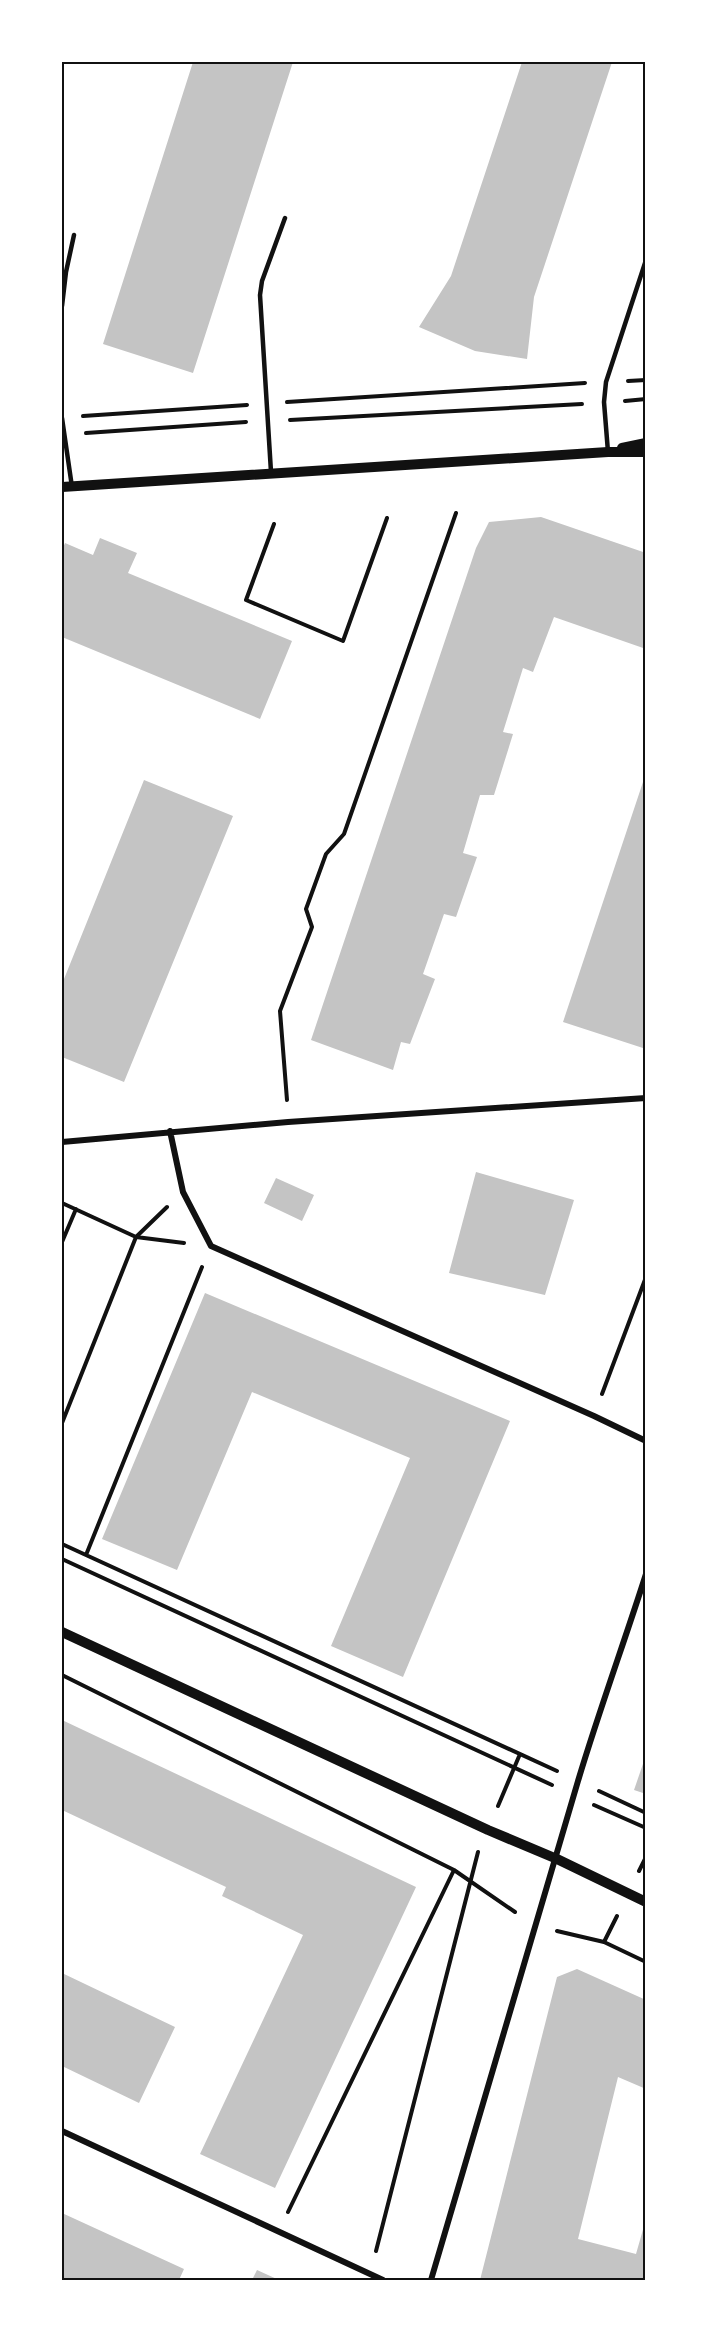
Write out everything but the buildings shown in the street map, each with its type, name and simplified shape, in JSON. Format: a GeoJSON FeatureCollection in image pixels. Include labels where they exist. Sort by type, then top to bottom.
{"type":"FeatureCollection","features":[{"type":"Feature","properties":{"kind":"street"},"geometry":{"type":"LineString","coordinates":[[608,452],[645,443]]}},
{"type":"Feature","properties":{"kind":"street"},"geometry":{"type":"LineString","coordinates":[[67,487],[608,452],[645,453]]}},
{"type":"Feature","properties":{"kind":"street"},"geometry":{"type":"LineString","coordinates":[[62,1142],[288,1122],[645,1098]]}},
{"type":"Feature","properties":{"kind":"street"},"geometry":{"type":"LineString","coordinates":[[170,1131],[183,1192],[211,1246],[594,1416],[645,1441]]}},
{"type":"Feature","properties":{"kind":"street"},"geometry":{"type":"LineString","coordinates":[[431,2280],[534,1925],[645,1574]]}},
{"type":"Feature","properties":{"kind":"street"},"geometry":{"type":"LineString","coordinates":[[62,1632],[645,1902]]}},
{"type":"Feature","properties":{"kind":"street"},"geometry":{"type":"LineString","coordinates":[[62,2131],[383,2280]]}},
{"type":"Feature","properties":{"kind":"lane"},"geometry":{"type":"LineString","coordinates":[[272,475],[260,295],[262,281],[285,218]]}},
{"type":"Feature","properties":{"kind":"lane"},"geometry":{"type":"LineString","coordinates":[[62,306],[74,235]]}},
{"type":"Feature","properties":{"kind":"lane"},"geometry":{"type":"LineString","coordinates":[[608,452],[604,402],[606,382],[645,260]]}},
{"type":"Feature","properties":{"kind":"lane"},"geometry":{"type":"LineString","coordinates":[[62,418],[65,434],[67,487]]}},
{"type":"Feature","properties":{"kind":"path"},"geometry":{"type":"LineString","coordinates":[[73,417],[645,380]]}},
{"type":"Feature","properties":{"kind":"path"},"geometry":{"type":"LineString","coordinates":[[65,434],[604,402]]}},
{"type":"Feature","properties":{"kind":"path"},"geometry":{"type":"LineString","coordinates":[[288,1122],[280,1011],[312,927],[306,909],[326,854],[344,834],[456,513]]}},
{"type":"Feature","properties":{"kind":"path"},"geometry":{"type":"LineString","coordinates":[[274,524],[246,600],[343,641],[387,518]]}},
{"type":"Feature","properties":{"kind":"path"},"geometry":{"type":"LineString","coordinates":[[62,1423],[136,1238],[183,1192]]}},
{"type":"Feature","properties":{"kind":"path"},"geometry":{"type":"LineString","coordinates":[[62,1203],[136,1238],[211,1246],[86,1555]]}},
{"type":"Feature","properties":{"kind":"path"},"geometry":{"type":"LineString","coordinates":[[62,1242],[76,1209]]}},
{"type":"Feature","properties":{"kind":"path"},"geometry":{"type":"LineString","coordinates":[[594,1416],[645,1277]]}},
{"type":"Feature","properties":{"kind":"path"},"geometry":{"type":"LineString","coordinates":[[62,1544],[578,1780],[645,1814]]}},
{"type":"Feature","properties":{"kind":"path"},"geometry":{"type":"LineString","coordinates":[[62,1559],[645,1828]]}},
{"type":"Feature","properties":{"kind":"path"},"geometry":{"type":"LineString","coordinates":[[62,1676],[454,1870],[534,1925],[604,1942],[645,1962]]}},
{"type":"Feature","properties":{"kind":"path"},"geometry":{"type":"LineString","coordinates":[[370,2275],[479,1851],[520,1755]]}},
{"type":"Feature","properties":{"kind":"path"},"geometry":{"type":"LineString","coordinates":[[278,2232],[454,1870]]}}]}
